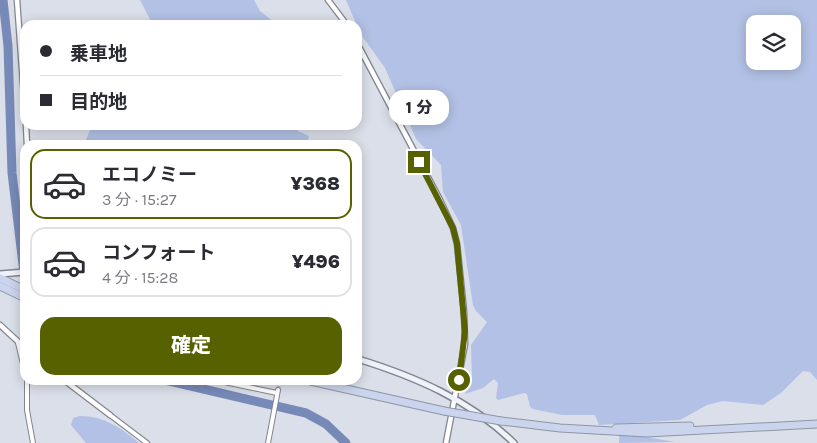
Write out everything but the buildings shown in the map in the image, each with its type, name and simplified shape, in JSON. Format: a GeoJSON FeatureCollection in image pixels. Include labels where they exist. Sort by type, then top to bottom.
{"type":"FeatureCollection","features":[{"type":"Feature","properties":{"kind":"highway"},"geometry":{"type":"LineString","coordinates":[[0,278],[20,288]]}},
{"type":"Feature","properties":{"kind":"highway"},"geometry":{"type":"LineString","coordinates":[[0,286],[20,296]]}},
{"type":"Feature","properties":{"kind":"highway"},"geometry":{"type":"LineString","coordinates":[[329,385],[501,421],[580,429],[647,433],[817,422]]}},
{"type":"Feature","properties":{"kind":"main road"},"geometry":{"type":"LineString","coordinates":[[0,274],[20,272]]}},
{"type":"Feature","properties":{"kind":"main road"},"geometry":{"type":"LineString","coordinates":[[362,360],[397,371],[456,398],[498,428],[514,443]]}},
{"type":"Feature","properties":{"kind":"street"},"geometry":{"type":"LineString","coordinates":[[17,0],[20,41]]}},
{"type":"Feature","properties":{"kind":"street"},"geometry":{"type":"LineString","coordinates":[[328,0],[343,20]]}},
{"type":"Feature","properties":{"kind":"street"},"geometry":{"type":"LineString","coordinates":[[362,53],[453,228],[460,272],[465,331],[456,398],[446,443]]}},
{"type":"Feature","properties":{"kind":"street"},"geometry":{"type":"LineString","coordinates":[[0,325],[18,343],[20,351]]}},
{"type":"Feature","properties":{"kind":"street"},"geometry":{"type":"LineString","coordinates":[[27,385],[27,410],[33,443]]}},
{"type":"Feature","properties":{"kind":"street"},"geometry":{"type":"LineString","coordinates":[[71,385],[146,443]]}},
{"type":"Feature","properties":{"kind":"street"},"geometry":{"type":"LineString","coordinates":[[241,385],[278,392],[268,443]]}},
{"type":"Feature","properties":{"kind":"shaded area"},"geometry":{"type":"Polygon","coordinates":[[[140,0],[254,0],[260,11],[271,20],[150,20],[140,0]]]}},
{"type":"Feature","properties":{"kind":"shaded area"},"geometry":{"type":"Polygon","coordinates":[[[346,0],[817,0],[817,380],[810,372],[803,371],[781,393],[763,405],[723,401],[707,405],[680,420],[599,425],[595,415],[562,415],[533,409],[530,407],[527,394],[524,393],[498,400],[496,398],[498,383],[494,379],[483,388],[465,394],[472,378],[471,345],[487,322],[473,305],[461,225],[443,192],[441,165],[416,139],[385,68],[362,36],[362,20],[354,20],[346,0]]]}},
{"type":"Feature","properties":{"kind":"shaded area"},"geometry":{"type":"Polygon","coordinates":[[[90,130],[298,130],[309,136],[308,140],[86,140],[90,130]]]}},
{"type":"Feature","properties":{"kind":"shaded area"},"geometry":{"type":"Polygon","coordinates":[[[80,416],[97,418],[112,424],[126,432],[139,443],[86,443],[71,425],[73,418],[80,416]]]}},
{"type":"Feature","properties":{"kind":"shaded area"},"geometry":{"type":"Polygon","coordinates":[[[630,434],[675,442],[619,443],[619,435],[630,434]]]}},
{"type":"Feature","properties":{"kind":"waterway"},"geometry":{"type":"LineString","coordinates":[[3,0],[8,46],[12,173],[20,239]]}},
{"type":"Feature","properties":{"kind":"waterway"},"geometry":{"type":"LineString","coordinates":[[186,385],[306,413],[326,424],[346,443]]}},
{"type":"Feature","properties":{"kind":"tunnel"},"geometry":{"type":"LineString","coordinates":[[278,390],[279,385]]}},
{"type":"Feature","properties":{"kind":"route"},"geometry":{"type":"LineString","coordinates":[[419,162],[453,228],[457,244],[465,331],[465,344],[459,380]]}}]}
